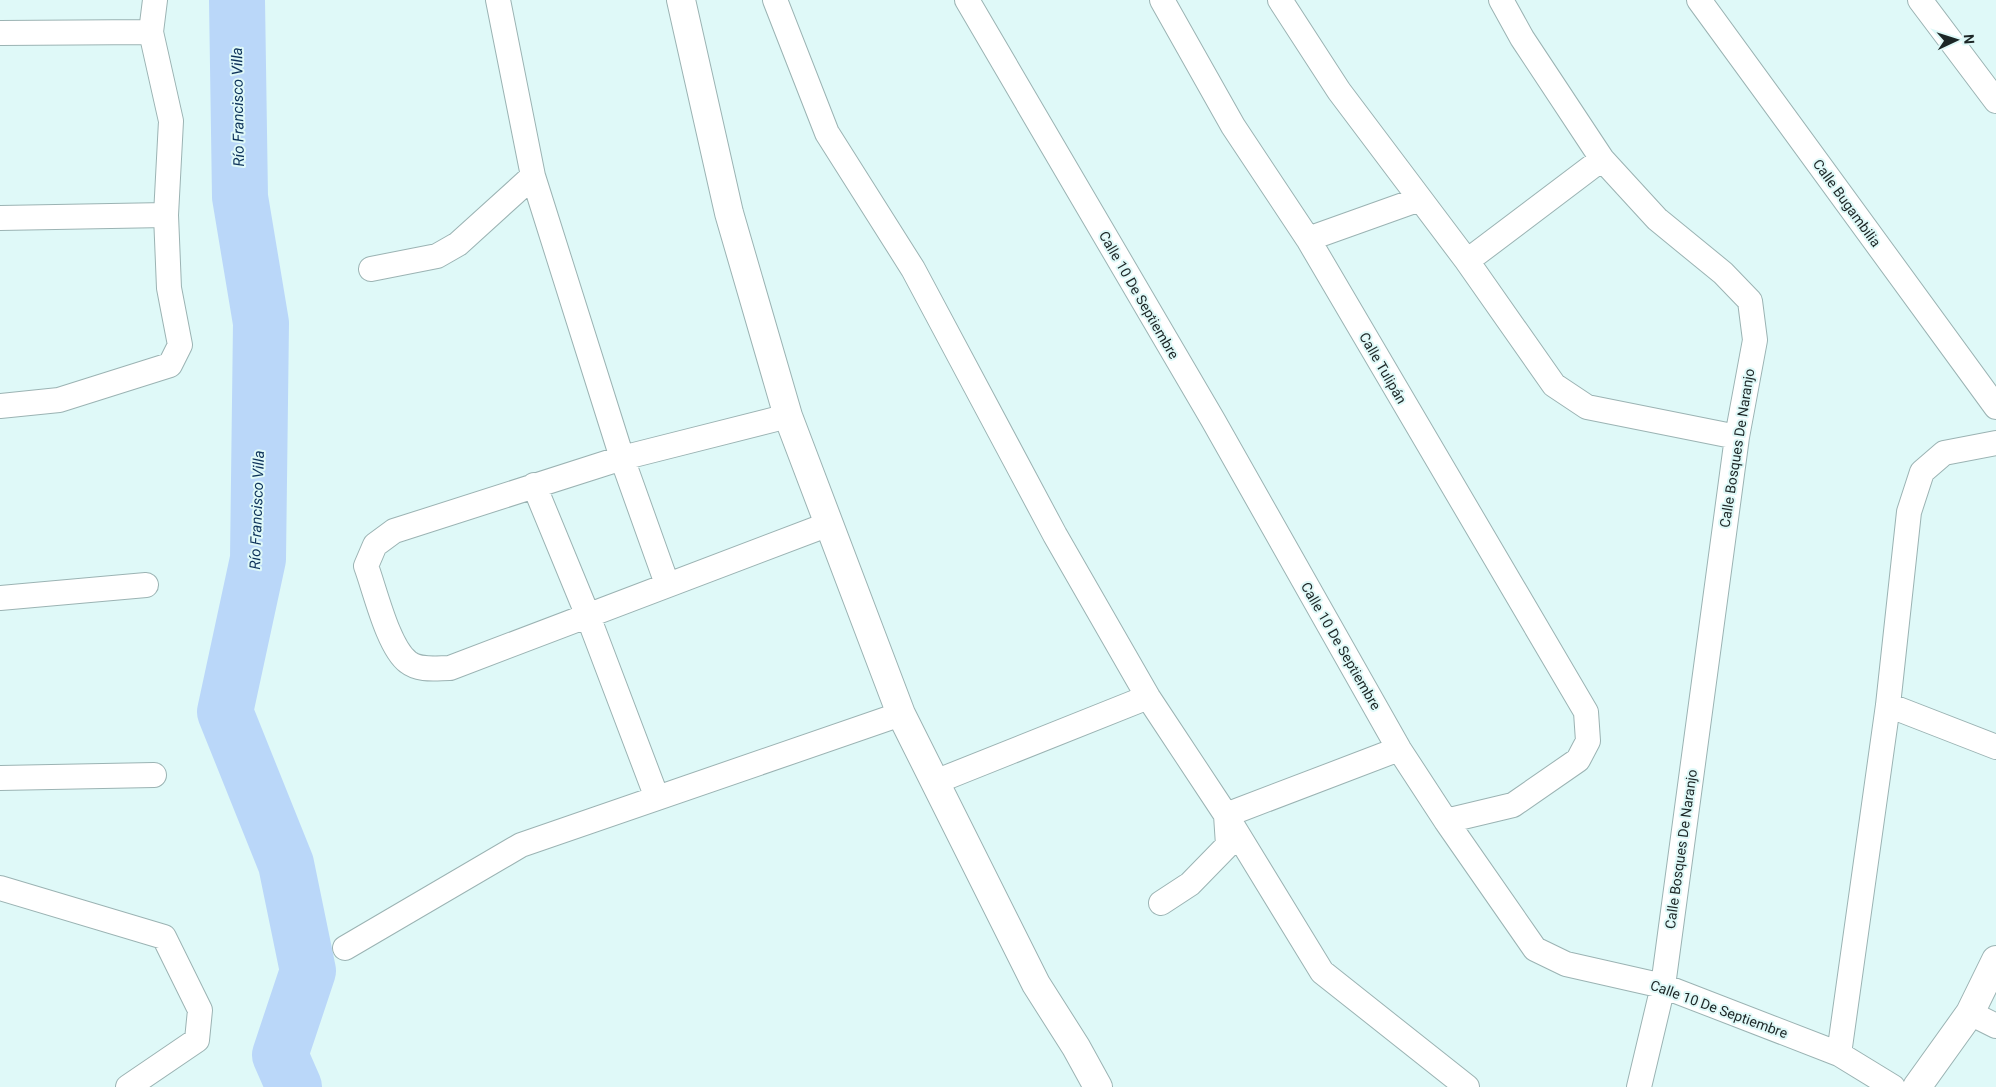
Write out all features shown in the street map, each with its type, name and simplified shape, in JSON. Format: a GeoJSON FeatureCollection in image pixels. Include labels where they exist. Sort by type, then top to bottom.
{"type":"FeatureCollection","features":[{"type":"Feature","properties":{"kind":"main road"},"geometry":{"type":"LineString","coordinates":[[681,0],[729,213],[788,416],[901,714],[1036,984],[1076,1047],[1098,1087]]}},
{"type":"Feature","properties":{"kind":"main road"},"geometry":{"type":"LineString","coordinates":[[1917,1087],[1970,1013],[1996,960]]}},
{"type":"Feature","properties":{"kind":"street"},"geometry":{"type":"LineString","coordinates":[[0,406],[59,400],[170,365],[180,345],[169,288],[166,215],[171,121],[152,32],[155,0]]}},
{"type":"Feature","properties":{"kind":"street"},"geometry":{"type":"LineString","coordinates":[[498,0],[533,176],[622,458],[667,584]]}},
{"type":"Feature","properties":{"kind":"street"},"geometry":{"type":"LineString","coordinates":[[775,0],[827,133],[913,270],[1055,535],[1148,697],[1226,815],[1322,972],[1468,1087]]}},
{"type":"Feature","properties":{"kind":"street","name":"Calle 10 De Septiembre"},"geometry":{"type":"LineString","coordinates":[[967,0],[1213,420],[1399,749],[1446,821],[1535,949],[1566,964],[1663,986],[1838,1054],[1894,1087]]}},
{"type":"Feature","properties":{"kind":"street","name":"Calle Tulipán"},"geometry":{"type":"LineString","coordinates":[[1162,0],[1233,126],[1308,239],[1586,712],[1588,742],[1578,760],[1513,805],[1446,821]]}},
{"type":"Feature","properties":{"kind":"street"},"geometry":{"type":"LineString","coordinates":[[1280,0],[1339,91],[1467,261],[1554,385],[1587,407],[1737,437]]}},
{"type":"Feature","properties":{"kind":"street","name":"Calle Bosques De Naranjo"},"geometry":{"type":"LineString","coordinates":[[1501,0],[1522,38],[1602,159],[1657,219],[1723,273],[1750,301],[1755,340],[1737,437],[1663,986],[1639,1087]]}},
{"type":"Feature","properties":{"kind":"street","name":"Calle Bugambilia"},"geometry":{"type":"LineString","coordinates":[[1699,0],[1996,407]]}},
{"type":"Feature","properties":{"kind":"street"},"geometry":{"type":"LineString","coordinates":[[1920,0],[1996,100]]}},
{"type":"Feature","properties":{"kind":"street"},"geometry":{"type":"LineString","coordinates":[[0,33],[152,32]]}},
{"type":"Feature","properties":{"kind":"street"},"geometry":{"type":"LineString","coordinates":[[1467,261],[1602,159]]}},
{"type":"Feature","properties":{"kind":"street"},"geometry":{"type":"LineString","coordinates":[[371,269],[437,256],[458,244],[533,176]]}},
{"type":"Feature","properties":{"kind":"street"},"geometry":{"type":"LineString","coordinates":[[1308,239],[1420,199]]}},
{"type":"Feature","properties":{"kind":"street"},"geometry":{"type":"LineString","coordinates":[[0,218],[166,215]]}},
{"type":"Feature","properties":{"kind":"street"},"geometry":{"type":"LineString","coordinates":[[788,416],[622,458],[394,531],[375,545],[366,566],[394,644],[408,663],[423,668],[450,668],[829,524]]}},
{"type":"Feature","properties":{"kind":"street"},"geometry":{"type":"LineString","coordinates":[[1838,1054],[1888,705],[1909,512],[1922,472],[1944,453],[1996,443]]}},
{"type":"Feature","properties":{"kind":"street"},"geometry":{"type":"LineString","coordinates":[[534,485],[588,616],[657,798]]}},
{"type":"Feature","properties":{"kind":"street"},"geometry":{"type":"LineString","coordinates":[[0,598],[146,585]]}},
{"type":"Feature","properties":{"kind":"street"},"geometry":{"type":"LineString","coordinates":[[935,782],[1148,697]]}},
{"type":"Feature","properties":{"kind":"street"},"geometry":{"type":"LineString","coordinates":[[1888,705],[1996,747]]}},
{"type":"Feature","properties":{"kind":"street"},"geometry":{"type":"LineString","coordinates":[[345,948],[521,845],[901,714]]}},
{"type":"Feature","properties":{"kind":"street"},"geometry":{"type":"LineString","coordinates":[[1226,815],[1399,749]]}},
{"type":"Feature","properties":{"kind":"street"},"geometry":{"type":"LineString","coordinates":[[0,778],[154,775]]}},
{"type":"Feature","properties":{"kind":"street"},"geometry":{"type":"LineString","coordinates":[[1161,903],[1190,884],[1228,845],[1226,815]]}},
{"type":"Feature","properties":{"kind":"street"},"geometry":{"type":"LineString","coordinates":[[0,888],[164,937],[200,1010],[197,1040],[128,1087]]}},
{"type":"Feature","properties":{"kind":"street"},"geometry":{"type":"LineString","coordinates":[[1970,1013],[1996,1026]]}},
{"type":"Feature","properties":{"kind":"waterway","name":"Río Francisco Villa"},"geometry":{"type":"LineString","coordinates":[[237,0],[240,197],[261,323],[258,559],[225,712],[286,864],[308,971],[280,1055],[294,1087]]}}]}
